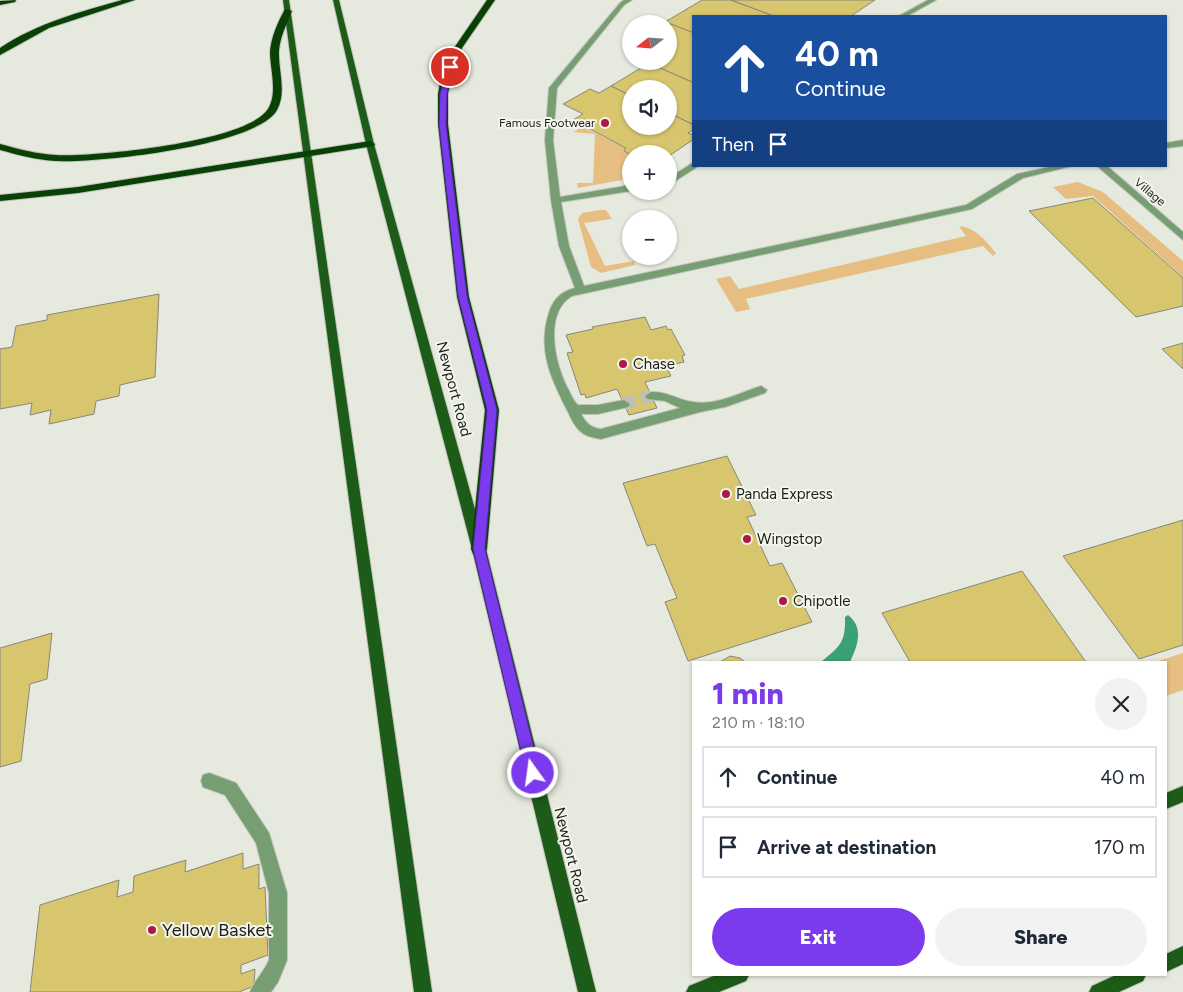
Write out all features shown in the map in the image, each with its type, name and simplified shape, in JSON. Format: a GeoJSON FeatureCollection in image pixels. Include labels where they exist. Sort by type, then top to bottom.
{"type":"FeatureCollection","features":[{"type":"Feature","properties":{"kind":"highway"},"geometry":{"type":"LineString","coordinates":[[0,3],[12,0]]}},
{"type":"Feature","properties":{"kind":"highway"},"geometry":{"type":"LineString","coordinates":[[0,52],[28,36],[59,22],[131,0]]}},
{"type":"Feature","properties":{"kind":"highway"},"geometry":{"type":"LineString","coordinates":[[479,549],[492,410],[462,296],[443,124],[443,104],[446,77],[458,48],[491,0]]}},
{"type":"Feature","properties":{"kind":"highway"},"geometry":{"type":"LineString","coordinates":[[0,147],[56,158],[92,156],[201,141],[250,127],[264,120],[272,110],[276,100],[276,44],[288,11]]}},
{"type":"Feature","properties":{"kind":"highway"},"geometry":{"type":"LineString","coordinates":[[0,198],[78,190],[370,144]]}},
{"type":"Feature","properties":{"kind":"main road"},"geometry":{"type":"LineString","coordinates":[[286,0],[423,992]]}},
{"type":"Feature","properties":{"kind":"main road","name":"Newport Road"},"geometry":{"type":"LineString","coordinates":[[336,0],[370,144],[479,549],[587,992]]}},
{"type":"Feature","properties":{"kind":"main road"},"geometry":{"type":"LineString","coordinates":[[1167,801],[1183,794]]}},
{"type":"Feature","properties":{"kind":"main road"},"geometry":{"type":"LineString","coordinates":[[1167,963],[1183,955]]}},
{"type":"Feature","properties":{"kind":"main road"},"geometry":{"type":"LineString","coordinates":[[695,992],[737,976]]}},
{"type":"Feature","properties":{"kind":"main road"},"geometry":{"type":"LineString","coordinates":[[1098,992],[1135,976]]}},
{"type":"Feature","properties":{"kind":"lane"},"geometry":{"type":"LineString","coordinates":[[581,290],[564,246],[556,200],[549,140],[553,88],[622,4],[629,0]]}},
{"type":"Feature","properties":{"kind":"lane"},"geometry":{"type":"LineString","coordinates":[[904,15],[933,0]]}},
{"type":"Feature","properties":{"kind":"lane"},"geometry":{"type":"LineString","coordinates":[[1167,146],[1183,143]]}},
{"type":"Feature","properties":{"kind":"lane"},"geometry":{"type":"LineString","coordinates":[[677,176],[692,165]]}},
{"type":"Feature","properties":{"kind":"lane"},"geometry":{"type":"LineString","coordinates":[[761,390],[740,398],[601,434],[590,433],[582,428],[560,385],[548,353],[549,327],[557,304],[565,295],[581,290],[968,207],[1020,176],[1063,167]]}},
{"type":"Feature","properties":{"kind":"lane","name":"Village"},"geometry":{"type":"LineString","coordinates":[[1101,167],[1183,237]]}},
{"type":"Feature","properties":{"kind":"lane"},"geometry":{"type":"LineString","coordinates":[[556,200],[622,189]]}},
{"type":"Feature","properties":{"kind":"lane"},"geometry":{"type":"LineString","coordinates":[[651,396],[662,395],[697,408]]}},
{"type":"Feature","properties":{"kind":"lane"},"geometry":{"type":"LineString","coordinates":[[572,407],[594,410],[624,404]]}},
{"type":"Feature","properties":{"kind":"lane"},"geometry":{"type":"LineString","coordinates":[[210,781],[230,789],[263,839],[278,893],[278,960],[272,976],[259,992]]}},
{"type":"Feature","properties":{"kind":"shaded area"},"geometry":{"type":"Polygon","coordinates":[[[583,127],[622,146],[622,180],[578,188],[577,183],[593,183],[595,134],[573,132],[583,127]]]}},
{"type":"Feature","properties":{"kind":"shaded area"},"geometry":{"type":"Polygon","coordinates":[[[1078,182],[1103,192],[1183,261],[1183,277],[1093,196],[1066,199],[1053,187],[1078,182]]]}},
{"type":"Feature","properties":{"kind":"shaded area"},"geometry":{"type":"Polygon","coordinates":[[[606,210],[612,219],[584,223],[605,266],[622,263],[622,265],[635,265],[601,273],[591,267],[578,219],[582,213],[606,210]]]}},
{"type":"Feature","properties":{"kind":"shaded area"},"geometry":{"type":"Polygon","coordinates":[[[959,226],[975,232],[996,253],[993,256],[983,246],[746,299],[750,309],[736,312],[716,279],[730,276],[739,289],[966,236],[959,226]]]}},
{"type":"Feature","properties":{"kind":"shaded area"},"geometry":{"type":"Polygon","coordinates":[[[848,615],[853,620],[858,632],[857,644],[850,661],[822,661],[837,648],[843,639],[845,617],[848,615]]]}},
{"type":"Feature","properties":{"kind":"shaded area"},"geometry":{"type":"Polygon","coordinates":[[[1183,653],[1183,690],[1167,696],[1167,661],[1158,661],[1183,653]]]}},
{"type":"Feature","properties":{"kind":"building"},"geometry":{"type":"Polygon","coordinates":[[[702,0],[731,0],[771,15],[692,15],[692,32],[678,27],[677,15],[702,0]]]}},
{"type":"Feature","properties":{"kind":"building"},"geometry":{"type":"Polygon","coordinates":[[[731,0],[875,0],[852,15],[771,15],[731,0]]]}},
{"type":"Feature","properties":{"kind":"building"},"geometry":{"type":"Polygon","coordinates":[[[678,27],[692,32],[692,82],[664,70],[678,70],[678,27]]]}},
{"type":"Feature","properties":{"kind":"building"},"geometry":{"type":"Polygon","coordinates":[[[637,70],[665,70],[692,82],[692,124],[677,117],[677,80],[622,80],[622,92],[611,86],[637,70]]]}},
{"type":"Feature","properties":{"kind":"building","name":"Famous Footwear"},"geometry":{"type":"Polygon","coordinates":[[[611,86],[622,92],[622,135],[677,135],[677,117],[692,124],[692,130],[688,133],[692,134],[692,140],[677,151],[677,145],[622,146],[573,120],[583,114],[563,104],[590,89],[599,93],[611,86]]]}},
{"type":"Feature","properties":{"kind":"building"},"geometry":{"type":"Polygon","coordinates":[[[1093,198],[1183,278],[1183,306],[1136,317],[1029,211],[1093,198]]]}},
{"type":"Feature","properties":{"kind":"building"},"geometry":{"type":"Polygon","coordinates":[[[159,294],[155,377],[120,385],[119,396],[96,401],[94,414],[49,424],[51,410],[30,415],[32,403],[0,409],[0,349],[12,347],[16,326],[47,320],[47,315],[159,294]]]}},
{"type":"Feature","properties":{"kind":"building","name":"Chase"},"geometry":{"type":"Polygon","coordinates":[[[645,317],[651,330],[666,326],[668,330],[671,329],[685,355],[682,356],[684,362],[666,366],[671,376],[645,382],[657,408],[629,415],[617,389],[586,398],[585,394],[581,395],[567,353],[573,352],[566,335],[593,329],[592,327],[645,317]]]}},
{"type":"Feature","properties":{"kind":"building"},"geometry":{"type":"Polygon","coordinates":[[[1183,343],[1183,369],[1162,349],[1183,343]]]}},
{"type":"Feature","properties":{"kind":"building"},"geometry":{"type":"Polygon","coordinates":[[[727,456],[756,515],[747,517],[770,566],[782,563],[812,622],[688,661],[665,602],[677,598],[655,544],[647,546],[623,483],[727,456]]]}},
{"type":"Feature","properties":{"kind":"building"},"geometry":{"type":"Polygon","coordinates":[[[1183,520],[1183,645],[1139,659],[1063,556],[1183,520]]]}},
{"type":"Feature","properties":{"kind":"building"},"geometry":{"type":"Polygon","coordinates":[[[1022,571],[1085,661],[909,661],[882,613],[1022,571]]]}},
{"type":"Feature","properties":{"kind":"building"},"geometry":{"type":"Polygon","coordinates":[[[52,633],[47,679],[30,684],[21,761],[0,767],[0,648],[52,633]]]}},
{"type":"Feature","properties":{"kind":"building"},"geometry":{"type":"Polygon","coordinates":[[[730,656],[740,658],[744,661],[722,661],[730,656]]]}},
{"type":"Feature","properties":{"kind":"building","name":"Yellow Basket"},"geometry":{"type":"Polygon","coordinates":[[[243,853],[243,869],[259,864],[259,889],[265,887],[268,955],[241,965],[241,974],[255,969],[254,986],[239,992],[30,992],[40,905],[119,880],[117,897],[133,892],[134,876],[186,860],[185,872],[243,853]]]}},
{"type":"Feature","properties":{"kind":"tunnel"},"geometry":{"type":"LineString","coordinates":[[624,404],[651,396]]}},
{"type":"Feature","properties":{"kind":"place","name":"Famous Footwear"},"geometry":{"type":"Point","coordinates":[605,123]}},
{"type":"Feature","properties":{"kind":"place","name":"Chase"},"geometry":{"type":"Point","coordinates":[623,364]}},
{"type":"Feature","properties":{"kind":"place","name":"Panda Express"},"geometry":{"type":"Point","coordinates":[726,494]}},
{"type":"Feature","properties":{"kind":"place","name":"Wingstop"},"geometry":{"type":"Point","coordinates":[747,539]}},
{"type":"Feature","properties":{"kind":"place","name":"Chipotle"},"geometry":{"type":"Point","coordinates":[783,601]}},
{"type":"Feature","properties":{"kind":"place","name":"Yellow Basket"},"geometry":{"type":"Point","coordinates":[152,930]}},
{"type":"Feature","properties":{"kind":"route"},"geometry":{"type":"LineString","coordinates":[[450,67],[443,94],[443,124],[462,296],[492,410],[479,549],[533,773]]}}]}
